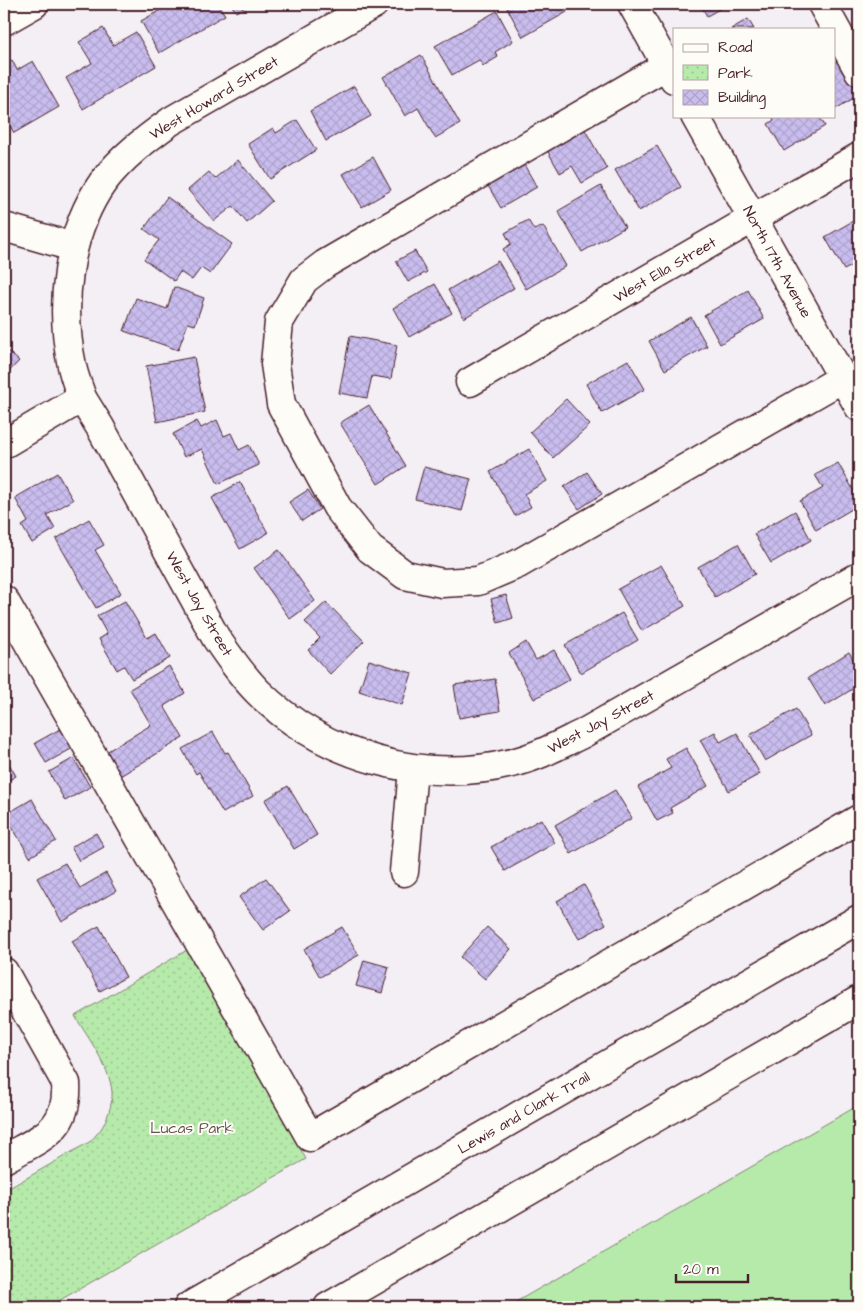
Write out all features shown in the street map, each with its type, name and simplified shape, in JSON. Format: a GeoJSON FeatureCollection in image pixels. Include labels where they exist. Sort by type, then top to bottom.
{"type":"FeatureCollection","features":[{"type":"Feature","properties":{"kind":"main road"},"geometry":{"type":"LineString","coordinates":[[4,21],[34,4]]}},
{"type":"Feature","properties":{"kind":"main road","name":"West Howard Street"},"geometry":{"type":"LineString","coordinates":[[82,398],[72,366],[68,335],[68,273],[73,247],[87,212],[103,183],[123,160],[146,139],[171,121],[374,4]]}},
{"type":"Feature","properties":{"kind":"main road"},"geometry":{"type":"LineString","coordinates":[[632,4],[670,72],[334,260],[304,280],[279,322],[275,364],[281,404],[337,507],[370,549],[405,575],[442,583],[478,581],[518,564],[843,378]]}},
{"type":"Feature","properties":{"kind":"main road"},"geometry":{"type":"LineString","coordinates":[[822,4],[835,28]]}},
{"type":"Feature","properties":{"kind":"main road"},"geometry":{"type":"LineString","coordinates":[[836,29],[859,71]]}},
{"type":"Feature","properties":{"kind":"main road","name":"North 17th Avenue"},"geometry":{"type":"LineString","coordinates":[[697,118],[859,407]]}},
{"type":"Feature","properties":{"kind":"main road","name":"West Ella Street"},"geometry":{"type":"LineString","coordinates":[[470,382],[859,157]]}},
{"type":"Feature","properties":{"kind":"main road"},"geometry":{"type":"LineString","coordinates":[[4,227],[73,247]]}},
{"type":"Feature","properties":{"kind":"main road"},"geometry":{"type":"LineString","coordinates":[[4,444],[82,398]]}},
{"type":"Feature","properties":{"kind":"main road","name":"West Jay Street"},"geometry":{"type":"LineString","coordinates":[[82,398],[216,638],[236,667],[284,715],[313,734],[343,749],[376,760],[413,769],[478,769],[512,763],[544,752],[582,734],[859,576]]}},
{"type":"Feature","properties":{"kind":"main road"},"geometry":{"type":"LineString","coordinates":[[4,600],[310,1137],[859,819]]}},
{"type":"Feature","properties":{"kind":"main road"},"geometry":{"type":"LineString","coordinates":[[404,872],[413,769]]}},
{"type":"Feature","properties":{"kind":"main road","name":"Lewis and Clark Trail"},"geometry":{"type":"LineString","coordinates":[[188,1307],[859,918]]}},
{"type":"Feature","properties":{"kind":"main road"},"geometry":{"type":"LineString","coordinates":[[4,972],[66,1083],[67,1096],[60,1121],[50,1131],[4,1158]]}},
{"type":"Feature","properties":{"kind":"main road"},"geometry":{"type":"LineString","coordinates":[[328,1307],[859,1000]]}},
{"type":"Feature","properties":{"kind":"green space","name":"Lucas Park"},"geometry":{"type":"Polygon","coordinates":[[[187,950],[306,1159],[48,1307],[4,1307],[4,1191],[91,1141],[101,1129],[111,1106],[112,1092],[103,1063],[75,1016],[187,950]]]}},
{"type":"Feature","properties":{"kind":"green space"},"geometry":{"type":"Polygon","coordinates":[[[859,1105],[859,1307],[507,1307],[859,1105]]]}},
{"type":"Feature","properties":{"kind":"building"},"geometry":{"type":"Polygon","coordinates":[[[171,4],[218,4],[225,15],[159,53],[141,21],[171,4]]]}},
{"type":"Feature","properties":{"kind":"building"},"geometry":{"type":"Polygon","coordinates":[[[231,4],[250,4],[236,12],[231,4]]]}},
{"type":"Feature","properties":{"kind":"building"},"geometry":{"type":"Polygon","coordinates":[[[511,4],[562,4],[567,12],[523,37],[506,6],[511,4]]]}},
{"type":"Feature","properties":{"kind":"building"},"geometry":{"type":"Polygon","coordinates":[[[700,4],[728,4],[707,16],[700,4]]]}},
{"type":"Feature","properties":{"kind":"building"},"geometry":{"type":"Polygon","coordinates":[[[497,11],[513,41],[495,52],[498,57],[483,66],[479,60],[452,75],[435,46],[497,11]]]}},
{"type":"Feature","properties":{"kind":"building"},"geometry":{"type":"Polygon","coordinates":[[[748,19],[753,28],[733,28],[748,19]]]}},
{"type":"Feature","properties":{"kind":"building"},"geometry":{"type":"Polygon","coordinates":[[[103,28],[113,45],[136,32],[156,66],[83,109],[66,78],[92,63],[79,42],[103,28]]]}},
{"type":"Feature","properties":{"kind":"building"},"geometry":{"type":"Polygon","coordinates":[[[421,55],[460,124],[435,138],[418,108],[405,116],[383,77],[421,55]]]}},
{"type":"Feature","properties":{"kind":"building"},"geometry":{"type":"Polygon","coordinates":[[[842,58],[859,87],[859,95],[837,108],[836,107],[836,62],[842,58]]]}},
{"type":"Feature","properties":{"kind":"building"},"geometry":{"type":"Polygon","coordinates":[[[12,60],[17,70],[33,61],[59,107],[14,133],[4,115],[4,65],[12,60]]]}},
{"type":"Feature","properties":{"kind":"building"},"geometry":{"type":"Polygon","coordinates":[[[354,86],[371,116],[326,141],[310,111],[354,86]]]}},
{"type":"Feature","properties":{"kind":"building"},"geometry":{"type":"Polygon","coordinates":[[[773,118],[820,118],[825,126],[784,151],[768,124],[774,120],[773,118]]]}},
{"type":"Feature","properties":{"kind":"building"},"geometry":{"type":"Polygon","coordinates":[[[297,120],[316,150],[270,179],[248,144],[273,128],[276,133],[297,120]]]}},
{"type":"Feature","properties":{"kind":"building"},"geometry":{"type":"Polygon","coordinates":[[[584,128],[607,169],[582,183],[572,166],[560,173],[547,150],[584,128]]]}},
{"type":"Feature","properties":{"kind":"building"},"geometry":{"type":"Polygon","coordinates":[[[657,146],[681,187],[639,211],[615,170],[657,146]]]}},
{"type":"Feature","properties":{"kind":"building"},"geometry":{"type":"Polygon","coordinates":[[[373,157],[391,190],[362,207],[343,174],[373,157]]]}},
{"type":"Feature","properties":{"kind":"building"},"geometry":{"type":"Polygon","coordinates":[[[238,160],[272,201],[247,223],[233,206],[214,221],[188,190],[209,172],[215,179],[238,160]]]}},
{"type":"Feature","properties":{"kind":"building"},"geometry":{"type":"Polygon","coordinates":[[[523,163],[537,187],[501,208],[487,184],[523,163]]]}},
{"type":"Feature","properties":{"kind":"building"},"geometry":{"type":"Polygon","coordinates":[[[601,186],[625,227],[582,252],[558,211],[601,186]]]}},
{"type":"Feature","properties":{"kind":"building"},"geometry":{"type":"Polygon","coordinates":[[[167,197],[232,244],[210,274],[201,268],[192,280],[180,272],[174,281],[144,259],[159,240],[144,229],[167,197]]]}},
{"type":"Feature","properties":{"kind":"building"},"geometry":{"type":"Polygon","coordinates":[[[528,220],[534,230],[543,226],[566,266],[526,289],[503,249],[511,244],[505,233],[528,220]]]}},
{"type":"Feature","properties":{"kind":"building"},"geometry":{"type":"Polygon","coordinates":[[[853,221],[857,227],[859,226],[859,262],[844,270],[825,237],[853,221]]]}},
{"type":"Feature","properties":{"kind":"building"},"geometry":{"type":"Polygon","coordinates":[[[415,251],[427,272],[408,282],[396,261],[415,251]]]}},
{"type":"Feature","properties":{"kind":"building"},"geometry":{"type":"Polygon","coordinates":[[[498,261],[514,288],[464,318],[448,290],[498,261]]]}},
{"type":"Feature","properties":{"kind":"building"},"geometry":{"type":"Polygon","coordinates":[[[435,284],[452,313],[409,337],[393,308],[435,284]]]}},
{"type":"Feature","properties":{"kind":"building"},"geometry":{"type":"Polygon","coordinates":[[[174,287],[204,298],[195,325],[188,323],[178,350],[124,331],[136,298],[167,309],[174,287]]]}},
{"type":"Feature","properties":{"kind":"building"},"geometry":{"type":"Polygon","coordinates":[[[748,290],[764,319],[720,344],[704,315],[748,290]]]}},
{"type":"Feature","properties":{"kind":"building"},"geometry":{"type":"Polygon","coordinates":[[[691,317],[707,346],[665,370],[649,341],[691,317]]]}},
{"type":"Feature","properties":{"kind":"building"},"geometry":{"type":"Polygon","coordinates":[[[350,336],[397,345],[391,379],[372,376],[367,398],[339,393],[350,336]]]}},
{"type":"Feature","properties":{"kind":"building"},"geometry":{"type":"Polygon","coordinates":[[[4,348],[19,361],[4,377],[4,348]]]}},
{"type":"Feature","properties":{"kind":"building"},"geometry":{"type":"Polygon","coordinates":[[[194,357],[205,412],[157,422],[146,366],[194,357]]]}},
{"type":"Feature","properties":{"kind":"building"},"geometry":{"type":"Polygon","coordinates":[[[628,360],[645,389],[602,413],[586,384],[628,360]]]}},
{"type":"Feature","properties":{"kind":"building"},"geometry":{"type":"Polygon","coordinates":[[[566,399],[590,425],[553,458],[530,432],[566,399]]]}},
{"type":"Feature","properties":{"kind":"building"},"geometry":{"type":"Polygon","coordinates":[[[369,405],[406,466],[378,484],[340,423],[369,405]]]}},
{"type":"Feature","properties":{"kind":"building"},"geometry":{"type":"Polygon","coordinates":[[[217,420],[224,436],[231,433],[239,450],[249,445],[259,465],[218,484],[202,449],[184,457],[173,434],[197,421],[201,428],[217,420]]]}},
{"type":"Feature","properties":{"kind":"building"},"geometry":{"type":"Polygon","coordinates":[[[529,449],[547,481],[524,494],[531,507],[515,516],[490,472],[529,449]]]}},
{"type":"Feature","properties":{"kind":"building"},"geometry":{"type":"Polygon","coordinates":[[[838,463],[859,500],[859,505],[816,530],[800,501],[823,488],[815,475],[838,463]]]}},
{"type":"Feature","properties":{"kind":"building"},"geometry":{"type":"Polygon","coordinates":[[[424,467],[471,479],[462,511],[415,499],[424,467]]]}},
{"type":"Feature","properties":{"kind":"building"},"geometry":{"type":"Polygon","coordinates":[[[587,472],[602,494],[579,509],[564,487],[587,472]]]}},
{"type":"Feature","properties":{"kind":"building"},"geometry":{"type":"Polygon","coordinates":[[[57,473],[73,500],[47,515],[55,529],[32,543],[22,526],[28,522],[15,498],[57,473]]]}},
{"type":"Feature","properties":{"kind":"building"},"geometry":{"type":"Polygon","coordinates":[[[240,482],[268,533],[240,549],[212,498],[240,482]]]}},
{"type":"Feature","properties":{"kind":"building"},"geometry":{"type":"Polygon","coordinates":[[[308,490],[320,509],[302,521],[289,502],[308,490]]]}},
{"type":"Feature","properties":{"kind":"building"},"geometry":{"type":"Polygon","coordinates":[[[795,511],[811,540],[771,563],[754,534],[795,511]]]}},
{"type":"Feature","properties":{"kind":"building"},"geometry":{"type":"Polygon","coordinates":[[[89,519],[104,545],[95,550],[121,593],[96,608],[56,539],[89,519]]]}},
{"type":"Feature","properties":{"kind":"building"},"geometry":{"type":"Polygon","coordinates":[[[738,544],[755,574],[715,597],[698,567],[738,544]]]}},
{"type":"Feature","properties":{"kind":"building"},"geometry":{"type":"Polygon","coordinates":[[[279,550],[315,601],[290,619],[254,568],[279,550]]]}},
{"type":"Feature","properties":{"kind":"building"},"geometry":{"type":"Polygon","coordinates":[[[661,565],[685,606],[642,631],[618,589],[661,565]]]}},
{"type":"Feature","properties":{"kind":"building"},"geometry":{"type":"Polygon","coordinates":[[[506,595],[513,618],[498,623],[491,599],[506,595]]]}},
{"type":"Feature","properties":{"kind":"building"},"geometry":{"type":"Polygon","coordinates":[[[125,601],[147,638],[156,633],[170,658],[132,679],[124,666],[117,670],[99,639],[107,634],[97,616],[125,601]]]}},
{"type":"Feature","properties":{"kind":"building"},"geometry":{"type":"Polygon","coordinates":[[[326,602],[364,641],[330,674],[308,650],[320,638],[305,622],[326,602]]]}},
{"type":"Feature","properties":{"kind":"building"},"geometry":{"type":"Polygon","coordinates":[[[622,613],[638,640],[581,673],[565,645],[622,613]]]}},
{"type":"Feature","properties":{"kind":"building"},"geometry":{"type":"Polygon","coordinates":[[[526,642],[536,660],[554,650],[570,679],[534,699],[509,653],[526,642]]]}},
{"type":"Feature","properties":{"kind":"building"},"geometry":{"type":"Polygon","coordinates":[[[849,652],[859,669],[859,685],[825,706],[808,678],[849,652]]]}},
{"type":"Feature","properties":{"kind":"building"},"geometry":{"type":"Polygon","coordinates":[[[369,660],[412,673],[402,705],[359,691],[369,660]]]}},
{"type":"Feature","properties":{"kind":"building"},"geometry":{"type":"Polygon","coordinates":[[[169,666],[185,693],[164,706],[183,738],[120,776],[106,752],[151,725],[130,689],[169,666]]]}},
{"type":"Feature","properties":{"kind":"building"},"geometry":{"type":"Polygon","coordinates":[[[495,679],[500,711],[459,718],[454,685],[495,679]]]}},
{"type":"Feature","properties":{"kind":"building"},"geometry":{"type":"Polygon","coordinates":[[[796,709],[811,735],[765,761],[750,735],[796,709]]]}},
{"type":"Feature","properties":{"kind":"building"},"geometry":{"type":"Polygon","coordinates":[[[62,728],[73,748],[46,763],[35,743],[62,728]]]}},
{"type":"Feature","properties":{"kind":"building"},"geometry":{"type":"Polygon","coordinates":[[[213,732],[225,753],[228,752],[253,796],[223,813],[199,772],[196,774],[182,749],[213,732]]]}},
{"type":"Feature","properties":{"kind":"building"},"geometry":{"type":"Polygon","coordinates":[[[715,732],[720,742],[737,733],[760,774],[729,791],[700,740],[715,732]]]}},
{"type":"Feature","properties":{"kind":"building"},"geometry":{"type":"Polygon","coordinates":[[[686,748],[708,786],[670,808],[673,813],[657,821],[638,787],[671,768],[666,759],[686,748]]]}},
{"type":"Feature","properties":{"kind":"building"},"geometry":{"type":"Polygon","coordinates":[[[4,755],[16,776],[4,783],[4,755]]]}},
{"type":"Feature","properties":{"kind":"building"},"geometry":{"type":"Polygon","coordinates":[[[74,758],[90,787],[65,801],[49,772],[74,758]]]}},
{"type":"Feature","properties":{"kind":"building"},"geometry":{"type":"Polygon","coordinates":[[[288,786],[317,835],[294,849],[265,800],[288,786]]]}},
{"type":"Feature","properties":{"kind":"building"},"geometry":{"type":"Polygon","coordinates":[[[615,790],[632,818],[571,854],[555,825],[615,790]]]}},
{"type":"Feature","properties":{"kind":"building"},"geometry":{"type":"Polygon","coordinates":[[[32,799],[56,841],[30,857],[5,815],[32,799]]]}},
{"type":"Feature","properties":{"kind":"building"},"geometry":{"type":"Polygon","coordinates":[[[541,819],[555,843],[505,871],[491,847],[541,819]]]}},
{"type":"Feature","properties":{"kind":"building"},"geometry":{"type":"Polygon","coordinates":[[[96,833],[104,847],[79,861],[71,847],[96,833]]]}},
{"type":"Feature","properties":{"kind":"building"},"geometry":{"type":"Polygon","coordinates":[[[65,863],[80,888],[106,873],[116,891],[62,922],[37,878],[65,863]]]}},
{"type":"Feature","properties":{"kind":"building"},"geometry":{"type":"Polygon","coordinates":[[[266,878],[290,911],[263,930],[239,897],[266,878]]]}},
{"type":"Feature","properties":{"kind":"building"},"geometry":{"type":"Polygon","coordinates":[[[584,885],[606,924],[579,939],[557,901],[584,885]]]}},
{"type":"Feature","properties":{"kind":"building"},"geometry":{"type":"Polygon","coordinates":[[[99,926],[126,977],[100,991],[72,941],[99,926]]]}},
{"type":"Feature","properties":{"kind":"building"},"geometry":{"type":"Polygon","coordinates":[[[342,927],[359,955],[320,977],[304,949],[342,927]]]}},
{"type":"Feature","properties":{"kind":"building"},"geometry":{"type":"Polygon","coordinates":[[[487,927],[511,949],[485,979],[460,957],[487,927]]]}},
{"type":"Feature","properties":{"kind":"building"},"geometry":{"type":"Polygon","coordinates":[[[364,960],[389,967],[382,993],[356,986],[364,960]]]}}]}
